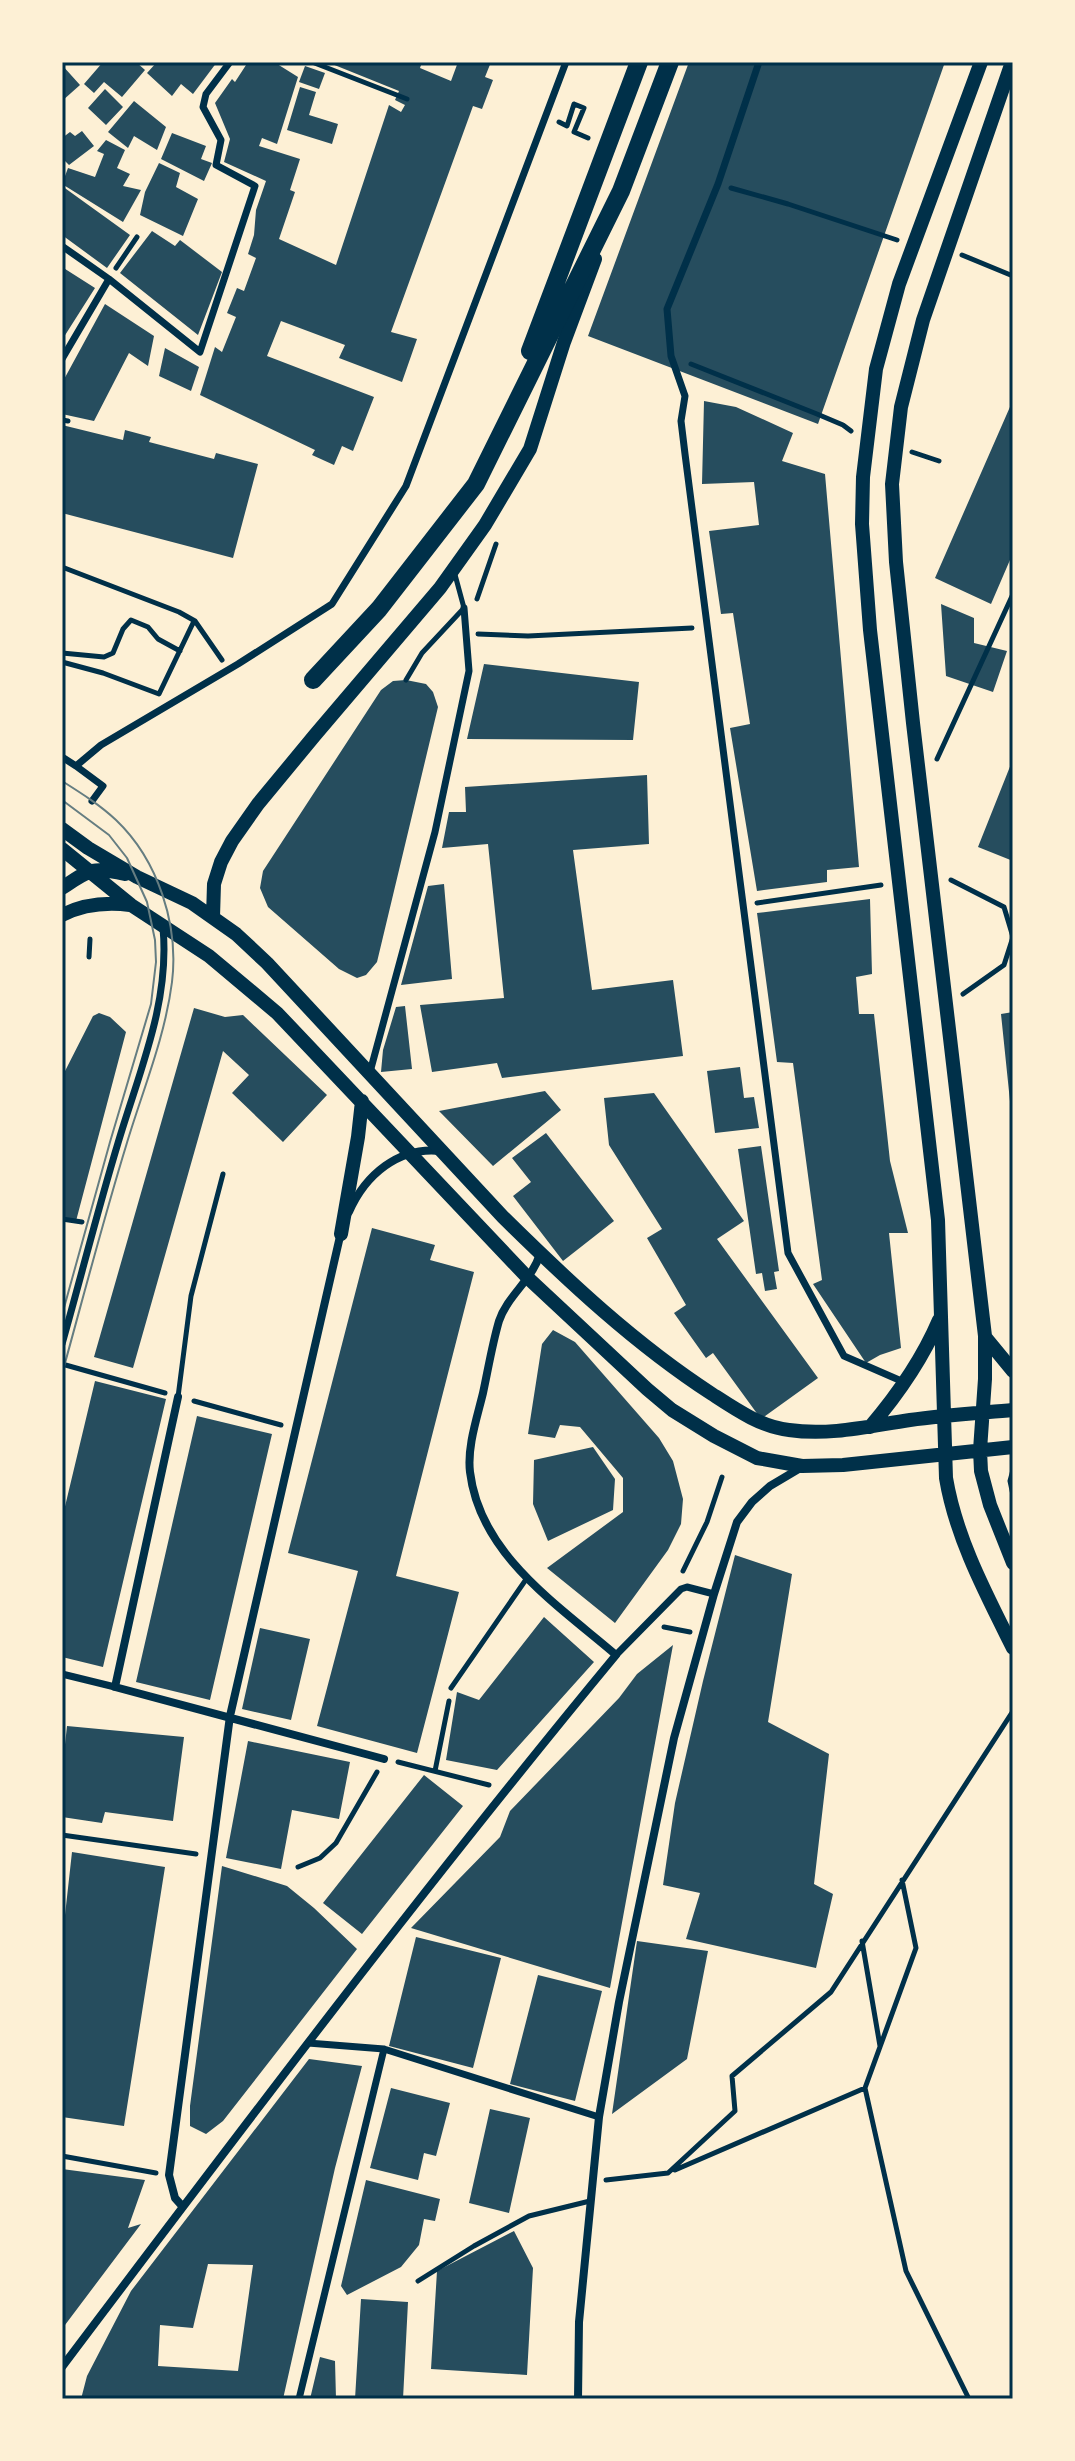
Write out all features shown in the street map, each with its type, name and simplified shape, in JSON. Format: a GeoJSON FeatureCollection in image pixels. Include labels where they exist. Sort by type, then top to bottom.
{"type":"FeatureCollection","features":[{"type":"Feature","properties":{"kind":"highway"},"geometry":{"type":"LineString","coordinates":[[476,484],[513,384],[537,336],[639,62]]}},
{"type":"Feature","properties":{"kind":"highway"},"geometry":{"type":"LineString","coordinates":[[313,680],[379,609],[476,484],[621,191],[670,62]]}},
{"type":"Feature","properties":{"kind":"street"},"geometry":{"type":"LineString","coordinates":[[62,246],[109,279],[200,352],[255,186],[216,165],[221,140],[203,107],[206,94],[230,62]]}},
{"type":"Feature","properties":{"kind":"street"},"geometry":{"type":"LineString","coordinates":[[76,766],[101,745],[332,604],[406,486],[566,62]]}},
{"type":"Feature","properties":{"kind":"street"},"geometry":{"type":"LineString","coordinates":[[759,62],[718,184],[667,309],[671,356],[685,396],[681,421],[788,1253],[844,1356],[906,1383]]}},
{"type":"Feature","properties":{"kind":"street"},"geometry":{"type":"LineString","coordinates":[[981,62],[899,284],[876,369],[866,443],[862,524],[938,1220],[948,1487],[955,1517],[1013,1648]]}},
{"type":"Feature","properties":{"kind":"street"},"geometry":{"type":"LineString","coordinates":[[1012,62],[923,320],[901,407],[892,484],[896,562],[985,1336],[980,1450],[985,1489],[1013,1563]]}},
{"type":"Feature","properties":{"kind":"street"},"geometry":{"type":"LineString","coordinates":[[213,917],[214,884],[232,841],[298,756],[440,588],[485,525],[530,449],[564,342],[621,191]]}},
{"type":"Feature","properties":{"kind":"street"},"geometry":{"type":"LineString","coordinates":[[62,359],[109,279]]}},
{"type":"Feature","properties":{"kind":"street"},"geometry":{"type":"LineString","coordinates":[[370,1074],[438,817],[469,671],[464,608]]}},
{"type":"Feature","properties":{"kind":"street"},"geometry":{"type":"LineString","coordinates":[[62,757],[103,786],[92,801]]}},
{"type":"Feature","properties":{"kind":"street"},"geometry":{"type":"LineString","coordinates":[[62,829],[137,877],[181,896],[236,934],[267,963],[540,1254],[651,1351],[749,1416],[786,1430],[836,1432],[943,1416],[1013,1410]]}},
{"type":"Feature","properties":{"kind":"street"},"geometry":{"type":"LineString","coordinates":[[62,849],[131,905],[209,956],[287,1023],[528,1278],[672,1410],[757,1458],[802,1466],[843,1465],[1013,1447]]}},
{"type":"Feature","properties":{"kind":"street"},"geometry":{"type":"LineString","coordinates":[[62,888],[89,871],[101,869],[137,877]]}},
{"type":"Feature","properties":{"kind":"street"},"geometry":{"type":"LineString","coordinates":[[62,915],[86,905],[131,905]]}},
{"type":"Feature","properties":{"kind":"street"},"geometry":{"type":"LineString","coordinates":[[62,1344],[117,1144],[160,1004],[163,928]]}},
{"type":"Feature","properties":{"kind":"street"},"geometry":{"type":"LineString","coordinates":[[183,2207],[175,2198],[169,2175],[230,1716],[341,1234],[362,1101]]}},
{"type":"Feature","properties":{"kind":"street"},"geometry":{"type":"LineString","coordinates":[[341,1234],[351,1207],[372,1177],[393,1160],[410,1152],[441,1151]]}},
{"type":"Feature","properties":{"kind":"street"},"geometry":{"type":"LineString","coordinates":[[540,1254],[498,1324],[472,1441],[470,1471],[480,1509],[501,1549],[527,1578],[616,1655]]}},
{"type":"Feature","properties":{"kind":"street"},"geometry":{"type":"LineString","coordinates":[[870,1427],[906,1383],[941,1316]]}},
{"type":"Feature","properties":{"kind":"street"},"geometry":{"type":"LineString","coordinates":[[985,1336],[1013,1371]]}},
{"type":"Feature","properties":{"kind":"street"},"geometry":{"type":"LineString","coordinates":[[115,1687],[178,1397]]}},
{"type":"Feature","properties":{"kind":"street"},"geometry":{"type":"LineString","coordinates":[[578,2399],[579,2322],[599,2117],[619,2002],[674,1738],[737,1522],[752,1502],[770,1486],[802,1466]]}},
{"type":"Feature","properties":{"kind":"street"},"geometry":{"type":"LineString","coordinates":[[62,2367],[505,1789],[616,1655],[684,1588],[714,1594]]}},
{"type":"Feature","properties":{"kind":"street"},"geometry":{"type":"LineString","coordinates":[[62,1674],[384,1759]]}},
{"type":"Feature","properties":{"kind":"street"},"geometry":{"type":"LineString","coordinates":[[308,2043],[384,2049],[599,2117]]}},
{"type":"Feature","properties":{"kind":"street"},"geometry":{"type":"LineString","coordinates":[[299,2399],[384,2049]]}},
{"type":"Feature","properties":{"kind":"lane"},"geometry":{"type":"LineString","coordinates":[[406,680],[422,653],[464,608],[453,568]]}},
{"type":"Feature","properties":{"kind":"lane"},"geometry":{"type":"LineString","coordinates":[[178,1397],[191,1296],[223,1174]]}},
{"type":"Feature","properties":{"kind":"lane"},"geometry":{"type":"LineString","coordinates":[[451,1688],[527,1578]]}},
{"type":"Feature","properties":{"kind":"lane"},"geometry":{"type":"LineString","coordinates":[[418,2281],[529,2216],[591,2201]]}},
{"type":"Feature","properties":{"kind":"path"},"geometry":{"type":"LineString","coordinates":[[312,62],[407,99]]}},
{"type":"Feature","properties":{"kind":"path"},"geometry":{"type":"LineString","coordinates":[[554,96],[566,102],[558,122],[567,126],[574,104],[584,108],[574,132],[608,146]]}},
{"type":"Feature","properties":{"kind":"path"},"geometry":{"type":"LineString","coordinates":[[718,184],[882,234]]}},
{"type":"Feature","properties":{"kind":"path"},"geometry":{"type":"LineString","coordinates":[[109,279],[137,237]]}},
{"type":"Feature","properties":{"kind":"path"},"geometry":{"type":"LineString","coordinates":[[946,249],[1013,276]]}},
{"type":"Feature","properties":{"kind":"path"},"geometry":{"type":"LineString","coordinates":[[671,356],[843,425],[866,443]]}},
{"type":"Feature","properties":{"kind":"path"},"geometry":{"type":"LineString","coordinates":[[62,567],[195,621],[228,670]]}},
{"type":"Feature","properties":{"kind":"path"},"geometry":{"type":"LineString","coordinates":[[937,760],[1013,594]]}},
{"type":"Feature","properties":{"kind":"path"},"geometry":{"type":"LineString","coordinates":[[62,653],[104,657],[113,653],[123,629],[131,620],[148,627],[158,639],[180,651]]}},
{"type":"Feature","properties":{"kind":"path"},"geometry":{"type":"LineString","coordinates":[[62,662],[159,694],[195,621]]}},
{"type":"Feature","properties":{"kind":"path"},"geometry":{"type":"LineString","coordinates":[[465,634],[528,636],[709,627]]}},
{"type":"Feature","properties":{"kind":"path"},"geometry":{"type":"LineString","coordinates":[[931,880],[949,879],[1004,907],[1013,936],[1004,965],[962,995]]}},
{"type":"Feature","properties":{"kind":"path"},"geometry":{"type":"LineString","coordinates":[[744,905],[900,883]]}},
{"type":"Feature","properties":{"kind":"path"},"geometry":{"type":"LineString","coordinates":[[89,957],[90,939]]}},
{"type":"Feature","properties":{"kind":"path"},"geometry":{"type":"LineString","coordinates":[[1013,1470],[1010,1481],[1013,1495]]}},
{"type":"Feature","properties":{"kind":"path"},"geometry":{"type":"LineString","coordinates":[[684,1588],[683,1571],[707,1522],[722,1477]]}},
{"type":"Feature","properties":{"kind":"path"},"geometry":{"type":"LineString","coordinates":[[435,1771],[451,1688]]}},
{"type":"Feature","properties":{"kind":"path"},"geometry":{"type":"LineString","coordinates":[[668,2173],[735,2111],[732,2076],[831,1992],[1013,1711]]}},
{"type":"Feature","properties":{"kind":"path"},"geometry":{"type":"LineString","coordinates":[[298,1867],[320,1858],[336,1843],[384,1759],[505,1789]]}},
{"type":"Feature","properties":{"kind":"path"},"geometry":{"type":"LineString","coordinates":[[62,1835],[210,1856]]}},
{"type":"Feature","properties":{"kind":"path"},"geometry":{"type":"LineString","coordinates":[[902,1879],[916,1948],[865,2088],[906,2271],[969,2399]]}},
{"type":"Feature","properties":{"kind":"path"},"geometry":{"type":"LineString","coordinates":[[862,1940],[880,2047]]}},
{"type":"Feature","properties":{"kind":"path"},"geometry":{"type":"LineString","coordinates":[[593,2182],[668,2173],[865,2088]]}},
{"type":"Feature","properties":{"kind":"path"},"geometry":{"type":"LineString","coordinates":[[62,2156],[169,2175]]}},
{"type":"Feature","properties":{"kind":"building"},"geometry":{"type":"Polygon","coordinates":[[[103,62],[136,62],[145,70],[122,97],[104,82],[94,93],[84,84],[103,62]]]}},
{"type":"Feature","properties":{"kind":"building"},"geometry":{"type":"Polygon","coordinates":[[[157,62],[217,62],[193,94],[181,84],[172,96],[147,73],[157,62]]]}},
{"type":"Feature","properties":{"kind":"building"},"geometry":{"type":"Polygon","coordinates":[[[248,62],[274,62],[298,77],[277,144],[262,138],[259,146],[300,159],[290,190],[295,192],[279,239],[336,265],[389,105],[401,112],[405,105],[395,100],[399,91],[327,62],[422,62],[420,68],[451,81],[458,62],[491,62],[485,77],[493,80],[482,109],[473,106],[391,332],[417,339],[402,382],[339,358],[345,345],[281,321],[267,356],[374,397],[353,451],[342,446],[334,465],[312,455],[315,450],[200,395],[215,347],[222,352],[236,317],[227,313],[237,288],[244,291],[256,258],[248,254],[254,235],[256,210],[266,181],[224,162],[230,139],[215,103],[232,79],[235,82],[248,62]]]}},
{"type":"Feature","properties":{"kind":"building"},"geometry":{"type":"Polygon","coordinates":[[[689,62],[945,62],[818,424],[588,336],[689,62]]]}},
{"type":"Feature","properties":{"kind":"building"},"geometry":{"type":"Polygon","coordinates":[[[62,65],[80,85],[62,101],[62,65]]]}},
{"type":"Feature","properties":{"kind":"building"},"geometry":{"type":"Polygon","coordinates":[[[305,66],[325,73],[319,89],[299,82],[305,66]]]}},
{"type":"Feature","properties":{"kind":"building"},"geometry":{"type":"Polygon","coordinates":[[[300,87],[316,92],[309,115],[338,124],[332,144],[287,130],[300,87]]]}},
{"type":"Feature","properties":{"kind":"building"},"geometry":{"type":"Polygon","coordinates":[[[105,89],[123,107],[106,125],[88,108],[105,89]]]}},
{"type":"Feature","properties":{"kind":"building"},"geometry":{"type":"Polygon","coordinates":[[[134,101],[166,127],[157,150],[134,136],[128,148],[108,132],[134,101]]]}},
{"type":"Feature","properties":{"kind":"building"},"geometry":{"type":"Polygon","coordinates":[[[82,131],[94,146],[69,165],[65,161],[62,163],[62,138],[70,132],[75,136],[82,131]]]}},
{"type":"Feature","properties":{"kind":"building"},"geometry":{"type":"Polygon","coordinates":[[[172,133],[206,146],[201,159],[212,163],[204,181],[161,159],[172,133]]]}},
{"type":"Feature","properties":{"kind":"building"},"geometry":{"type":"Polygon","coordinates":[[[106,140],[125,150],[117,168],[130,174],[123,186],[141,190],[123,222],[62,184],[68,168],[95,177],[104,154],[97,151],[106,140]]]}},
{"type":"Feature","properties":{"kind":"building"},"geometry":{"type":"Polygon","coordinates":[[[159,163],[180,173],[176,187],[198,199],[183,236],[140,215],[145,192],[159,163]]]}},
{"type":"Feature","properties":{"kind":"building"},"geometry":{"type":"Polygon","coordinates":[[[62,186],[130,235],[107,268],[62,235],[62,186]]]}},
{"type":"Feature","properties":{"kind":"building"},"geometry":{"type":"Polygon","coordinates":[[[152,231],[175,246],[180,240],[222,272],[198,335],[120,273],[152,231]]]}},
{"type":"Feature","properties":{"kind":"building"},"geometry":{"type":"Polygon","coordinates":[[[62,267],[95,288],[62,340],[62,267]]]}},
{"type":"Feature","properties":{"kind":"building"},"geometry":{"type":"Polygon","coordinates":[[[105,304],[154,336],[148,366],[129,353],[94,421],[62,414],[62,383],[105,304]]]}},
{"type":"Feature","properties":{"kind":"building"},"geometry":{"type":"Polygon","coordinates":[[[165,348],[199,367],[191,391],[159,376],[165,348]]]}},
{"type":"Feature","properties":{"kind":"building"},"geometry":{"type":"Polygon","coordinates":[[[1013,400],[1013,553],[991,604],[935,578],[1013,400]]]}},
{"type":"Feature","properties":{"kind":"building"},"geometry":{"type":"Polygon","coordinates":[[[704,401],[736,407],[793,433],[782,461],[825,474],[859,867],[827,870],[827,882],[757,891],[730,728],[750,724],[733,613],[721,614],[709,531],[759,525],[754,482],[702,484],[704,401]]]}},
{"type":"Feature","properties":{"kind":"building"},"geometry":{"type":"Polygon","coordinates":[[[62,425],[123,440],[125,430],[151,437],[149,442],[214,459],[216,453],[258,464],[233,558],[62,513],[62,425]]]}},
{"type":"Feature","properties":{"kind":"building"},"geometry":{"type":"Polygon","coordinates":[[[941,604],[974,618],[974,643],[1007,651],[993,692],[946,676],[941,604]]]}},
{"type":"Feature","properties":{"kind":"building"},"geometry":{"type":"Polygon","coordinates":[[[484,664],[639,682],[633,740],[467,739],[484,664]]]}},
{"type":"Feature","properties":{"kind":"building"},"geometry":{"type":"Polygon","coordinates":[[[393,681],[426,684],[433,692],[438,707],[377,962],[366,975],[357,978],[339,969],[268,907],[260,888],[263,871],[381,690],[393,681]]]}},
{"type":"Feature","properties":{"kind":"building"},"geometry":{"type":"Polygon","coordinates":[[[1013,759],[1013,861],[978,847],[1013,759]]]}},
{"type":"Feature","properties":{"kind":"building"},"geometry":{"type":"Polygon","coordinates":[[[647,775],[649,844],[573,850],[592,990],[673,980],[683,1056],[502,1078],[497,1063],[432,1072],[420,1005],[504,998],[488,844],[442,848],[449,812],[466,812],[465,787],[647,775]]]}},
{"type":"Feature","properties":{"kind":"building"},"geometry":{"type":"Polygon","coordinates":[[[444,884],[452,979],[401,985],[428,886],[444,884]]]}},
{"type":"Feature","properties":{"kind":"building"},"geometry":{"type":"Polygon","coordinates":[[[870,899],[872,974],[856,977],[859,1014],[874,1014],[890,1161],[908,1233],[889,1233],[901,1348],[866,1363],[813,1284],[822,1280],[793,1063],[777,1062],[757,913],[870,899]]]}},
{"type":"Feature","properties":{"kind":"building"},"geometry":{"type":"Polygon","coordinates":[[[405,1006],[412,1069],[381,1072],[383,1050],[396,1007],[405,1006]]]}},
{"type":"Feature","properties":{"kind":"building"},"geometry":{"type":"Polygon","coordinates":[[[194,1008],[225,1017],[243,1015],[327,1095],[283,1142],[232,1093],[249,1075],[223,1051],[133,1368],[94,1357],[194,1008]]]}},
{"type":"Feature","properties":{"kind":"building"},"geometry":{"type":"Polygon","coordinates":[[[1013,1012],[1013,1111],[1011,1111],[1001,1014],[1013,1012]]]}},
{"type":"Feature","properties":{"kind":"building"},"geometry":{"type":"Polygon","coordinates":[[[99,1013],[110,1017],[126,1032],[76,1221],[62,1217],[62,1077],[93,1016],[99,1013]]]}},
{"type":"Feature","properties":{"kind":"building"},"geometry":{"type":"Polygon","coordinates":[[[740,1067],[744,1098],[754,1097],[759,1128],[715,1133],[707,1071],[740,1067]]]}},
{"type":"Feature","properties":{"kind":"building"},"geometry":{"type":"Polygon","coordinates":[[[545,1091],[561,1110],[493,1166],[439,1111],[545,1091]]]}},
{"type":"Feature","properties":{"kind":"building"},"geometry":{"type":"Polygon","coordinates":[[[654,1093],[744,1221],[717,1239],[818,1378],[761,1419],[713,1353],[706,1358],[674,1313],[686,1305],[647,1238],[662,1229],[609,1145],[604,1098],[654,1093]]]}},
{"type":"Feature","properties":{"kind":"building"},"geometry":{"type":"Polygon","coordinates":[[[546,1133],[614,1221],[563,1261],[513,1196],[531,1182],[512,1158],[546,1133]]]}},
{"type":"Feature","properties":{"kind":"building"},"geometry":{"type":"Polygon","coordinates":[[[761,1146],[779,1271],[774,1272],[777,1289],[765,1291],[762,1273],[756,1274],[738,1149],[761,1146]]]}},
{"type":"Feature","properties":{"kind":"building"},"geometry":{"type":"Polygon","coordinates":[[[372,1228],[435,1245],[430,1260],[474,1272],[396,1576],[459,1592],[417,1753],[317,1726],[358,1571],[288,1553],[372,1228]]]}},
{"type":"Feature","properties":{"kind":"building"},"geometry":{"type":"Polygon","coordinates":[[[553,1330],[575,1342],[659,1438],[673,1461],[683,1499],[681,1524],[668,1550],[615,1623],[547,1568],[623,1512],[623,1478],[580,1427],[560,1425],[555,1438],[528,1434],[542,1344],[553,1330]]]}},
{"type":"Feature","properties":{"kind":"building"},"geometry":{"type":"Polygon","coordinates":[[[95,1381],[166,1399],[103,1667],[62,1657],[62,1519],[95,1381]]]}},
{"type":"Feature","properties":{"kind":"building"},"geometry":{"type":"Polygon","coordinates":[[[197,1416],[272,1434],[210,1700],[136,1682],[197,1416]]]}},
{"type":"Feature","properties":{"kind":"building"},"geometry":{"type":"Polygon","coordinates":[[[593,1447],[615,1479],[613,1510],[548,1541],[533,1504],[534,1460],[593,1447]]]}},
{"type":"Feature","properties":{"kind":"building"},"geometry":{"type":"Polygon","coordinates":[[[735,1555],[792,1574],[768,1722],[829,1754],[814,1884],[833,1894],[816,1968],[686,1939],[700,1893],[663,1885],[675,1803],[735,1555]]]}},
{"type":"Feature","properties":{"kind":"building"},"geometry":{"type":"Polygon","coordinates":[[[544,1617],[594,1662],[497,1770],[446,1760],[457,1692],[479,1700],[544,1617]]]}},
{"type":"Feature","properties":{"kind":"building"},"geometry":{"type":"Polygon","coordinates":[[[260,1628],[310,1639],[291,1720],[242,1709],[260,1628]]]}},
{"type":"Feature","properties":{"kind":"building"},"geometry":{"type":"Polygon","coordinates":[[[673,1645],[610,1988],[411,1928],[500,1837],[510,1811],[619,1698],[637,1674],[673,1645]]]}},
{"type":"Feature","properties":{"kind":"building"},"geometry":{"type":"Polygon","coordinates":[[[67,1726],[184,1737],[173,1821],[105,1812],[102,1823],[62,1817],[62,1772],[67,1726]]]}},
{"type":"Feature","properties":{"kind":"building"},"geometry":{"type":"Polygon","coordinates":[[[248,1741],[350,1762],[339,1819],[292,1810],[281,1869],[226,1858],[248,1741]]]}},
{"type":"Feature","properties":{"kind":"building"},"geometry":{"type":"Polygon","coordinates":[[[424,1775],[463,1806],[362,1934],[323,1903],[424,1775]]]}},
{"type":"Feature","properties":{"kind":"building"},"geometry":{"type":"Polygon","coordinates":[[[72,1852],[165,1867],[124,2126],[62,2117],[62,1915],[65,1915],[72,1852]]]}},
{"type":"Feature","properties":{"kind":"building"},"geometry":{"type":"Polygon","coordinates":[[[222,1866],[287,1886],[357,1949],[223,2121],[206,2134],[190,2126],[190,2106],[222,1866]]]}},
{"type":"Feature","properties":{"kind":"building"},"geometry":{"type":"Polygon","coordinates":[[[416,1937],[501,1958],[473,2068],[389,2046],[416,1937]]]}},
{"type":"Feature","properties":{"kind":"building"},"geometry":{"type":"Polygon","coordinates":[[[637,1941],[708,1951],[687,2059],[612,2114],[637,1941]]]}},
{"type":"Feature","properties":{"kind":"building"},"geometry":{"type":"Polygon","coordinates":[[[538,1975],[602,1991],[575,2101],[510,2084],[538,1975]]]}},
{"type":"Feature","properties":{"kind":"building"},"geometry":{"type":"Polygon","coordinates":[[[309,2059],[362,2066],[335,2168],[283,2399],[81,2399],[87,2376],[131,2291],[309,2059]],[[208,2264],[193,2328],[160,2325],[158,2366],[238,2371],[253,2265],[208,2264]]]}},
{"type":"Feature","properties":{"kind":"building"},"geometry":{"type":"Polygon","coordinates":[[[391,2088],[450,2103],[436,2156],[424,2153],[418,2180],[370,2168],[391,2088]]]}},
{"type":"Feature","properties":{"kind":"building"},"geometry":{"type":"Polygon","coordinates":[[[490,2109],[530,2118],[509,2213],[469,2203],[490,2109]]]}},
{"type":"Feature","properties":{"kind":"building"},"geometry":{"type":"Polygon","coordinates":[[[62,2169],[145,2180],[128,2228],[141,2224],[62,2329],[62,2169]]]}},
{"type":"Feature","properties":{"kind":"building"},"geometry":{"type":"Polygon","coordinates":[[[366,2180],[440,2199],[435,2221],[424,2219],[419,2245],[401,2267],[347,2295],[341,2286],[366,2180]]]}},
{"type":"Feature","properties":{"kind":"building"},"geometry":{"type":"Polygon","coordinates":[[[514,2231],[533,2268],[527,2375],[431,2369],[437,2271],[514,2231]]]}},
{"type":"Feature","properties":{"kind":"building"},"geometry":{"type":"Polygon","coordinates":[[[361,2299],[408,2302],[403,2399],[355,2399],[361,2299]]]}},
{"type":"Feature","properties":{"kind":"building"},"geometry":{"type":"Polygon","coordinates":[[[320,2357],[335,2361],[336,2399],[310,2399],[320,2357]]]}},
{"type":"Feature","properties":{"kind":"tram line"},"geometry":{"type":"LineString","coordinates":[[62,781],[116,820],[143,854],[154,874],[168,916],[173,960],[169,1003],[159,1044],[118,1174],[62,1374]]}},
{"type":"Feature","properties":{"kind":"tram line"},"geometry":{"type":"LineString","coordinates":[[62,800],[109,835],[127,858],[147,902],[156,962],[151,1004],[62,1315]]}}]}
